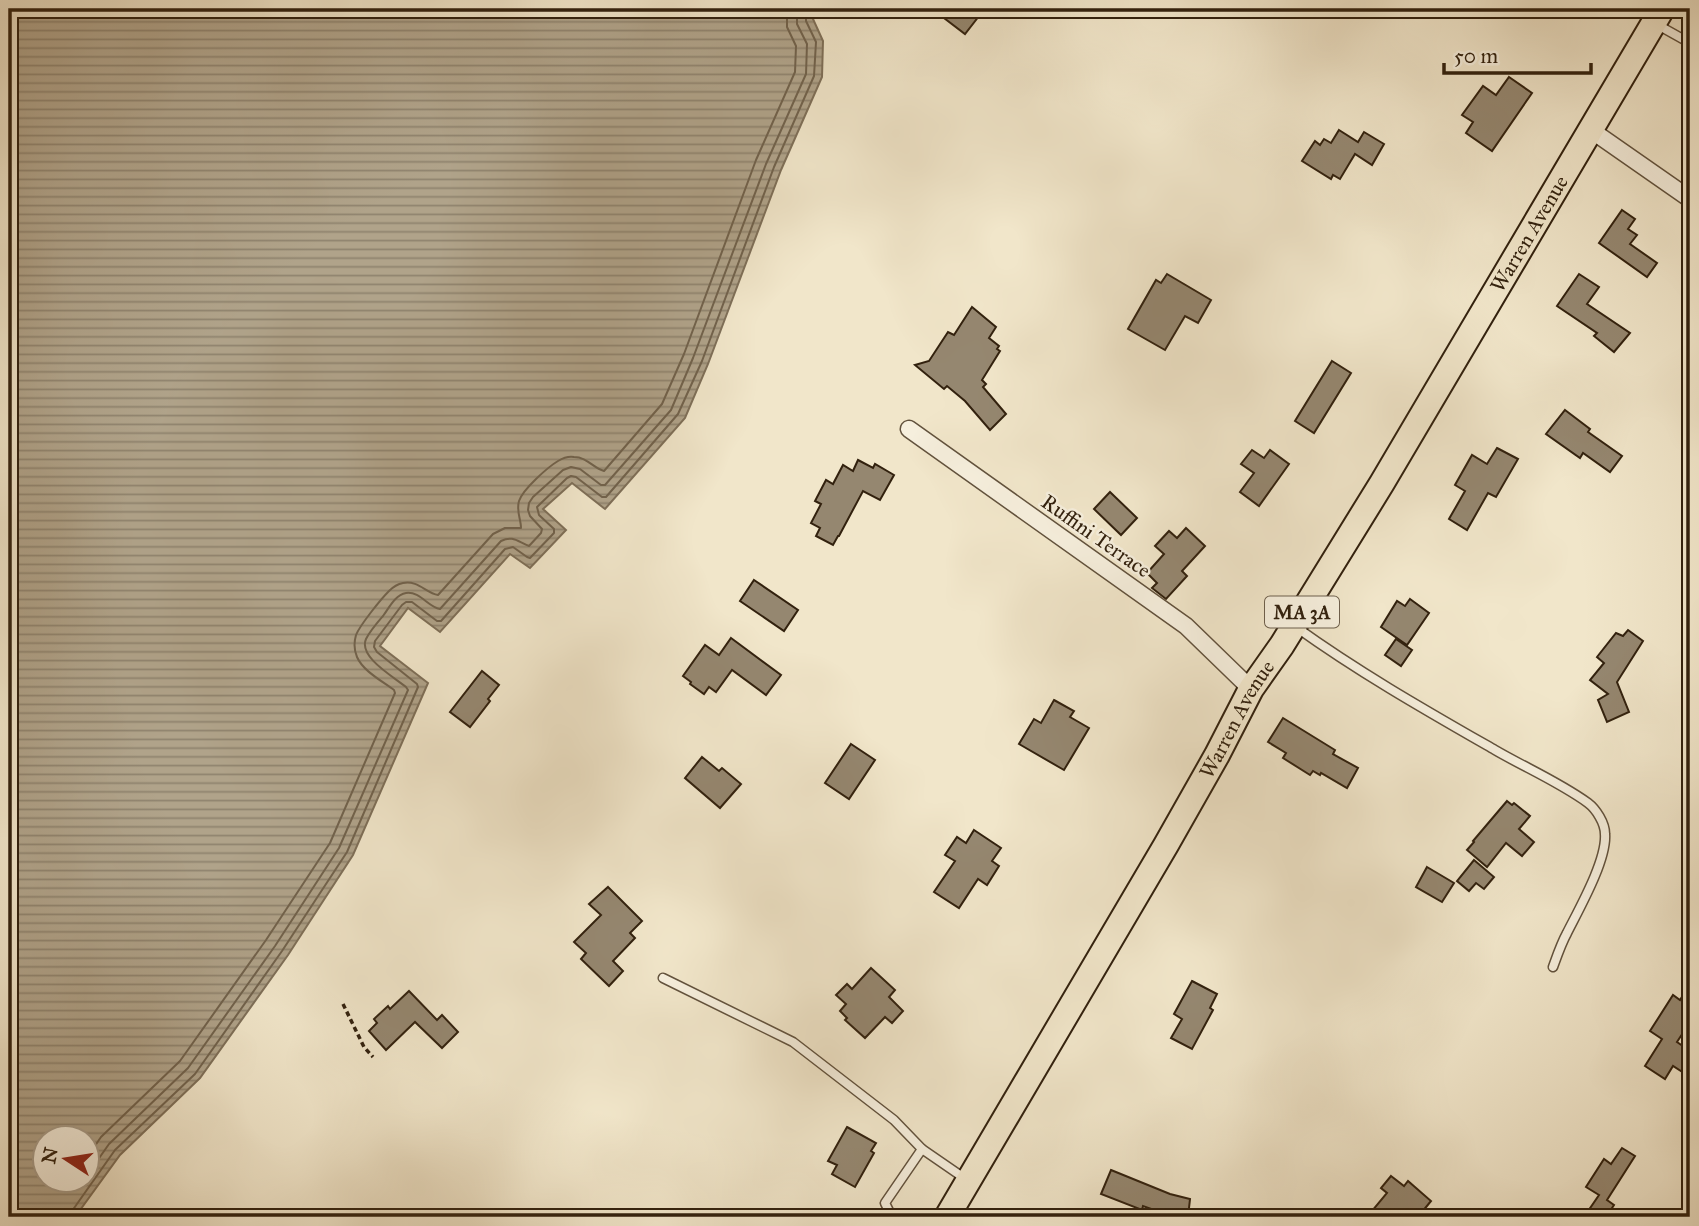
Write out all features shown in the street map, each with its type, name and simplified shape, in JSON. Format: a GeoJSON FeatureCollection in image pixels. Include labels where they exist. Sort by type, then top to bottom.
{"type":"FeatureCollection","features":[{"type":"Feature","properties":{"kind":"main road","name":"Warren Avenue"},"geometry":{"type":"LineString","coordinates":[[947,1217],[1173,833],[1251,689],[1282,645],[1402,450],[1658,16]]}},
{"type":"Feature","properties":{"kind":"street"},"geometry":{"type":"LineString","coordinates":[[1591,130],[1690,199]]}},
{"type":"Feature","properties":{"kind":"street","name":"Ruffini Terrace"},"geometry":{"type":"LineString","coordinates":[[909,429],[1186,625],[1251,689]]}},
{"type":"Feature","properties":{"kind":"lane"},"geometry":{"type":"LineString","coordinates":[[1658,16],[1690,43]]}},
{"type":"Feature","properties":{"kind":"lane"},"geometry":{"type":"LineString","coordinates":[[1293,625],[1382,685],[1558,784],[1596,810],[1606,832],[1602,858],[1553,967]]}},
{"type":"Feature","properties":{"kind":"lane"},"geometry":{"type":"LineString","coordinates":[[663,978],[793,1042],[894,1120],[922,1149],[969,1182]]}},
{"type":"Feature","properties":{"kind":"lane"},"geometry":{"type":"LineString","coordinates":[[892,1217],[885,1203],[922,1149]]}},
{"type":"Feature","properties":{"kind":"path"},"geometry":{"type":"LineString","coordinates":[[343,1004],[364,1047],[373,1058]]}},
{"type":"Feature","properties":{"kind":"water"},"geometry":{"type":"Polygon","coordinates":[[[9,9],[813,9],[813,19],[823,41],[822,77],[781,170],[685,418],[605,509],[572,483],[543,509],[566,530],[530,568],[510,554],[440,632],[408,608],[380,646],[428,683],[353,855],[288,955],[200,1078],[120,1155],[102,1180],[102,1124],[32,1124],[32,1194],[92,1194],[75,1217],[9,1217],[9,9]]]}},
{"type":"Feature","properties":{"kind":"building"},"geometry":{"type":"Polygon","coordinates":[[[950,9],[969,9],[979,16],[965,34],[944,18],[950,9]]]}},
{"type":"Feature","properties":{"kind":"building"},"geometry":{"type":"Polygon","coordinates":[[[1509,77],[1532,93],[1492,151],[1466,133],[1473,122],[1462,115],[1483,86],[1496,95],[1509,77]]]}},
{"type":"Feature","properties":{"kind":"building"},"geometry":{"type":"Polygon","coordinates":[[[1339,130],[1358,142],[1364,132],[1384,144],[1372,165],[1355,154],[1340,179],[1333,175],[1331,179],[1302,161],[1315,141],[1320,145],[1324,139],[1331,143],[1339,130]]]}},
{"type":"Feature","properties":{"kind":"building"},"geometry":{"type":"Polygon","coordinates":[[[1622,210],[1635,219],[1628,229],[1637,235],[1630,244],[1657,263],[1647,277],[1599,243],[1622,210]]]}},
{"type":"Feature","properties":{"kind":"building"},"geometry":{"type":"Polygon","coordinates":[[[1167,274],[1211,300],[1198,323],[1185,316],[1165,350],[1128,329],[1156,280],[1161,283],[1167,274]]]}},
{"type":"Feature","properties":{"kind":"building"},"geometry":{"type":"Polygon","coordinates":[[[1579,274],[1599,287],[1587,304],[1630,333],[1614,352],[1594,336],[1597,333],[1557,306],[1579,274]]]}},
{"type":"Feature","properties":{"kind":"building"},"geometry":{"type":"Polygon","coordinates":[[[972,307],[996,327],[989,338],[999,346],[997,349],[1000,351],[982,380],[986,384],[983,387],[1006,414],[990,430],[965,401],[947,386],[944,389],[915,365],[929,361],[948,332],[954,335],[972,307]]]}},
{"type":"Feature","properties":{"kind":"building"},"geometry":{"type":"Polygon","coordinates":[[[1332,361],[1351,373],[1314,433],[1295,421],[1332,361]]]}},
{"type":"Feature","properties":{"kind":"building"},"geometry":{"type":"Polygon","coordinates":[[[1565,410],[1590,429],[1588,432],[1622,456],[1610,472],[1583,453],[1580,458],[1546,434],[1565,410]]]}},
{"type":"Feature","properties":{"kind":"building"},"geometry":{"type":"Polygon","coordinates":[[[1497,448],[1518,459],[1496,497],[1488,493],[1467,530],[1449,519],[1465,491],[1455,485],[1472,455],[1487,464],[1497,448]]]}},
{"type":"Feature","properties":{"kind":"building"},"geometry":{"type":"Polygon","coordinates":[[[1252,450],[1264,458],[1270,450],[1289,464],[1259,506],[1240,492],[1254,473],[1241,464],[1252,450]]]}},
{"type":"Feature","properties":{"kind":"building"},"geometry":{"type":"Polygon","coordinates":[[[858,460],[873,468],[875,464],[894,475],[880,500],[863,491],[833,545],[816,536],[820,528],[811,523],[821,504],[815,501],[826,480],[833,484],[843,465],[853,471],[858,460]]]}},
{"type":"Feature","properties":{"kind":"building"},"geometry":{"type":"Polygon","coordinates":[[[1110,492],[1137,518],[1121,535],[1094,509],[1110,492]]]}},
{"type":"Feature","properties":{"kind":"building"},"geometry":{"type":"Polygon","coordinates":[[[1186,528],[1205,546],[1182,571],[1187,576],[1166,599],[1152,588],[1157,583],[1147,573],[1164,554],[1155,546],[1169,531],[1177,538],[1186,528]]]}},
{"type":"Feature","properties":{"kind":"building"},"geometry":{"type":"Polygon","coordinates":[[[754,580],[798,610],[784,631],[740,601],[754,580]]]}},
{"type":"Feature","properties":{"kind":"building"},"geometry":{"type":"Polygon","coordinates":[[[1410,599],[1429,613],[1407,645],[1381,627],[1397,601],[1405,606],[1410,599]]]}},
{"type":"Feature","properties":{"kind":"building"},"geometry":{"type":"Polygon","coordinates":[[[1628,630],[1643,641],[1617,682],[1629,712],[1607,722],[1598,700],[1608,694],[1590,680],[1604,663],[1597,657],[1616,633],[1623,636],[1628,630]]]}},
{"type":"Feature","properties":{"kind":"building"},"geometry":{"type":"Polygon","coordinates":[[[731,638],[781,675],[766,695],[732,670],[716,692],[709,687],[704,694],[683,676],[705,645],[719,655],[731,638]]]}},
{"type":"Feature","properties":{"kind":"building"},"geometry":{"type":"Polygon","coordinates":[[[1396,639],[1412,650],[1401,666],[1385,655],[1396,639]]]}},
{"type":"Feature","properties":{"kind":"building"},"geometry":{"type":"Polygon","coordinates":[[[482,671],[499,685],[470,727],[450,712],[482,671]]]}},
{"type":"Feature","properties":{"kind":"building"},"geometry":{"type":"Polygon","coordinates":[[[1054,700],[1074,711],[1070,717],[1089,728],[1064,770],[1019,744],[1034,719],[1041,723],[1054,700]]]}},
{"type":"Feature","properties":{"kind":"building"},"geometry":{"type":"Polygon","coordinates":[[[1283,718],[1335,750],[1333,754],[1358,768],[1347,788],[1321,773],[1320,775],[1313,771],[1310,775],[1283,758],[1286,753],[1268,742],[1283,718]]]}},
{"type":"Feature","properties":{"kind":"building"},"geometry":{"type":"Polygon","coordinates":[[[851,744],[875,760],[849,799],[825,783],[851,744]]]}},
{"type":"Feature","properties":{"kind":"building"},"geometry":{"type":"Polygon","coordinates":[[[702,757],[719,771],[722,768],[741,784],[720,808],[685,778],[702,757]]]}},
{"type":"Feature","properties":{"kind":"building"},"geometry":{"type":"Polygon","coordinates":[[[1507,801],[1512,805],[1514,803],[1530,816],[1519,829],[1534,842],[1522,856],[1506,843],[1487,867],[1467,850],[1507,801]]]}},
{"type":"Feature","properties":{"kind":"building"},"geometry":{"type":"Polygon","coordinates":[[[974,830],[1001,848],[992,861],[999,866],[987,885],[978,879],[959,908],[934,892],[955,861],[945,855],[957,837],[966,843],[974,830]]]}},
{"type":"Feature","properties":{"kind":"building"},"geometry":{"type":"Polygon","coordinates":[[[1474,860],[1494,877],[1484,889],[1476,883],[1469,891],[1457,881],[1474,860]]]}},
{"type":"Feature","properties":{"kind":"building"},"geometry":{"type":"Polygon","coordinates":[[[1427,867],[1454,883],[1442,902],[1416,887],[1427,867]]]}},
{"type":"Feature","properties":{"kind":"building"},"geometry":{"type":"Polygon","coordinates":[[[608,887],[642,921],[630,933],[635,938],[613,961],[623,971],[609,986],[581,959],[586,953],[574,942],[601,915],[589,904],[608,887]]]}},
{"type":"Feature","properties":{"kind":"building"},"geometry":{"type":"Polygon","coordinates":[[[871,968],[895,990],[889,997],[903,1011],[892,1023],[885,1017],[865,1038],[845,1020],[847,1018],[840,1011],[846,1004],[836,995],[847,984],[852,989],[871,968]]]}},
{"type":"Feature","properties":{"kind":"building"},"geometry":{"type":"Polygon","coordinates":[[[1192,981],[1217,994],[1210,1008],[1213,1010],[1192,1049],[1171,1038],[1182,1019],[1174,1014],[1192,981]]]}},
{"type":"Feature","properties":{"kind":"building"},"geometry":{"type":"Polygon","coordinates":[[[1690,984],[1690,1022],[1677,1042],[1690,1051],[1690,1077],[1673,1066],[1665,1079],[1645,1066],[1662,1039],[1650,1031],[1673,995],[1680,1000],[1690,984]]]}},
{"type":"Feature","properties":{"kind":"building"},"geometry":{"type":"Polygon","coordinates":[[[409,991],[437,1020],[442,1015],[458,1032],[442,1048],[415,1022],[386,1050],[369,1031],[377,1023],[374,1019],[388,1006],[390,1009],[409,991]]]}},
{"type":"Feature","properties":{"kind":"building"},"geometry":{"type":"Polygon","coordinates":[[[847,1127],[876,1143],[871,1151],[874,1153],[855,1187],[832,1174],[837,1165],[828,1161],[847,1127]]]}},
{"type":"Feature","properties":{"kind":"building"},"geometry":{"type":"Polygon","coordinates":[[[1622,1148],[1635,1156],[1607,1200],[1614,1205],[1606,1217],[1584,1217],[1599,1195],[1586,1187],[1604,1159],[1611,1164],[1622,1148]]]}},
{"type":"Feature","properties":{"kind":"building"},"geometry":{"type":"Polygon","coordinates":[[[1111,1170],[1170,1194],[1190,1199],[1188,1217],[1174,1217],[1143,1206],[1142,1210],[1101,1194],[1111,1170]]]}},
{"type":"Feature","properties":{"kind":"building"},"geometry":{"type":"Polygon","coordinates":[[[1391,1176],[1404,1186],[1408,1181],[1431,1201],[1418,1217],[1367,1217],[1387,1193],[1381,1188],[1391,1176]]]}}]}
